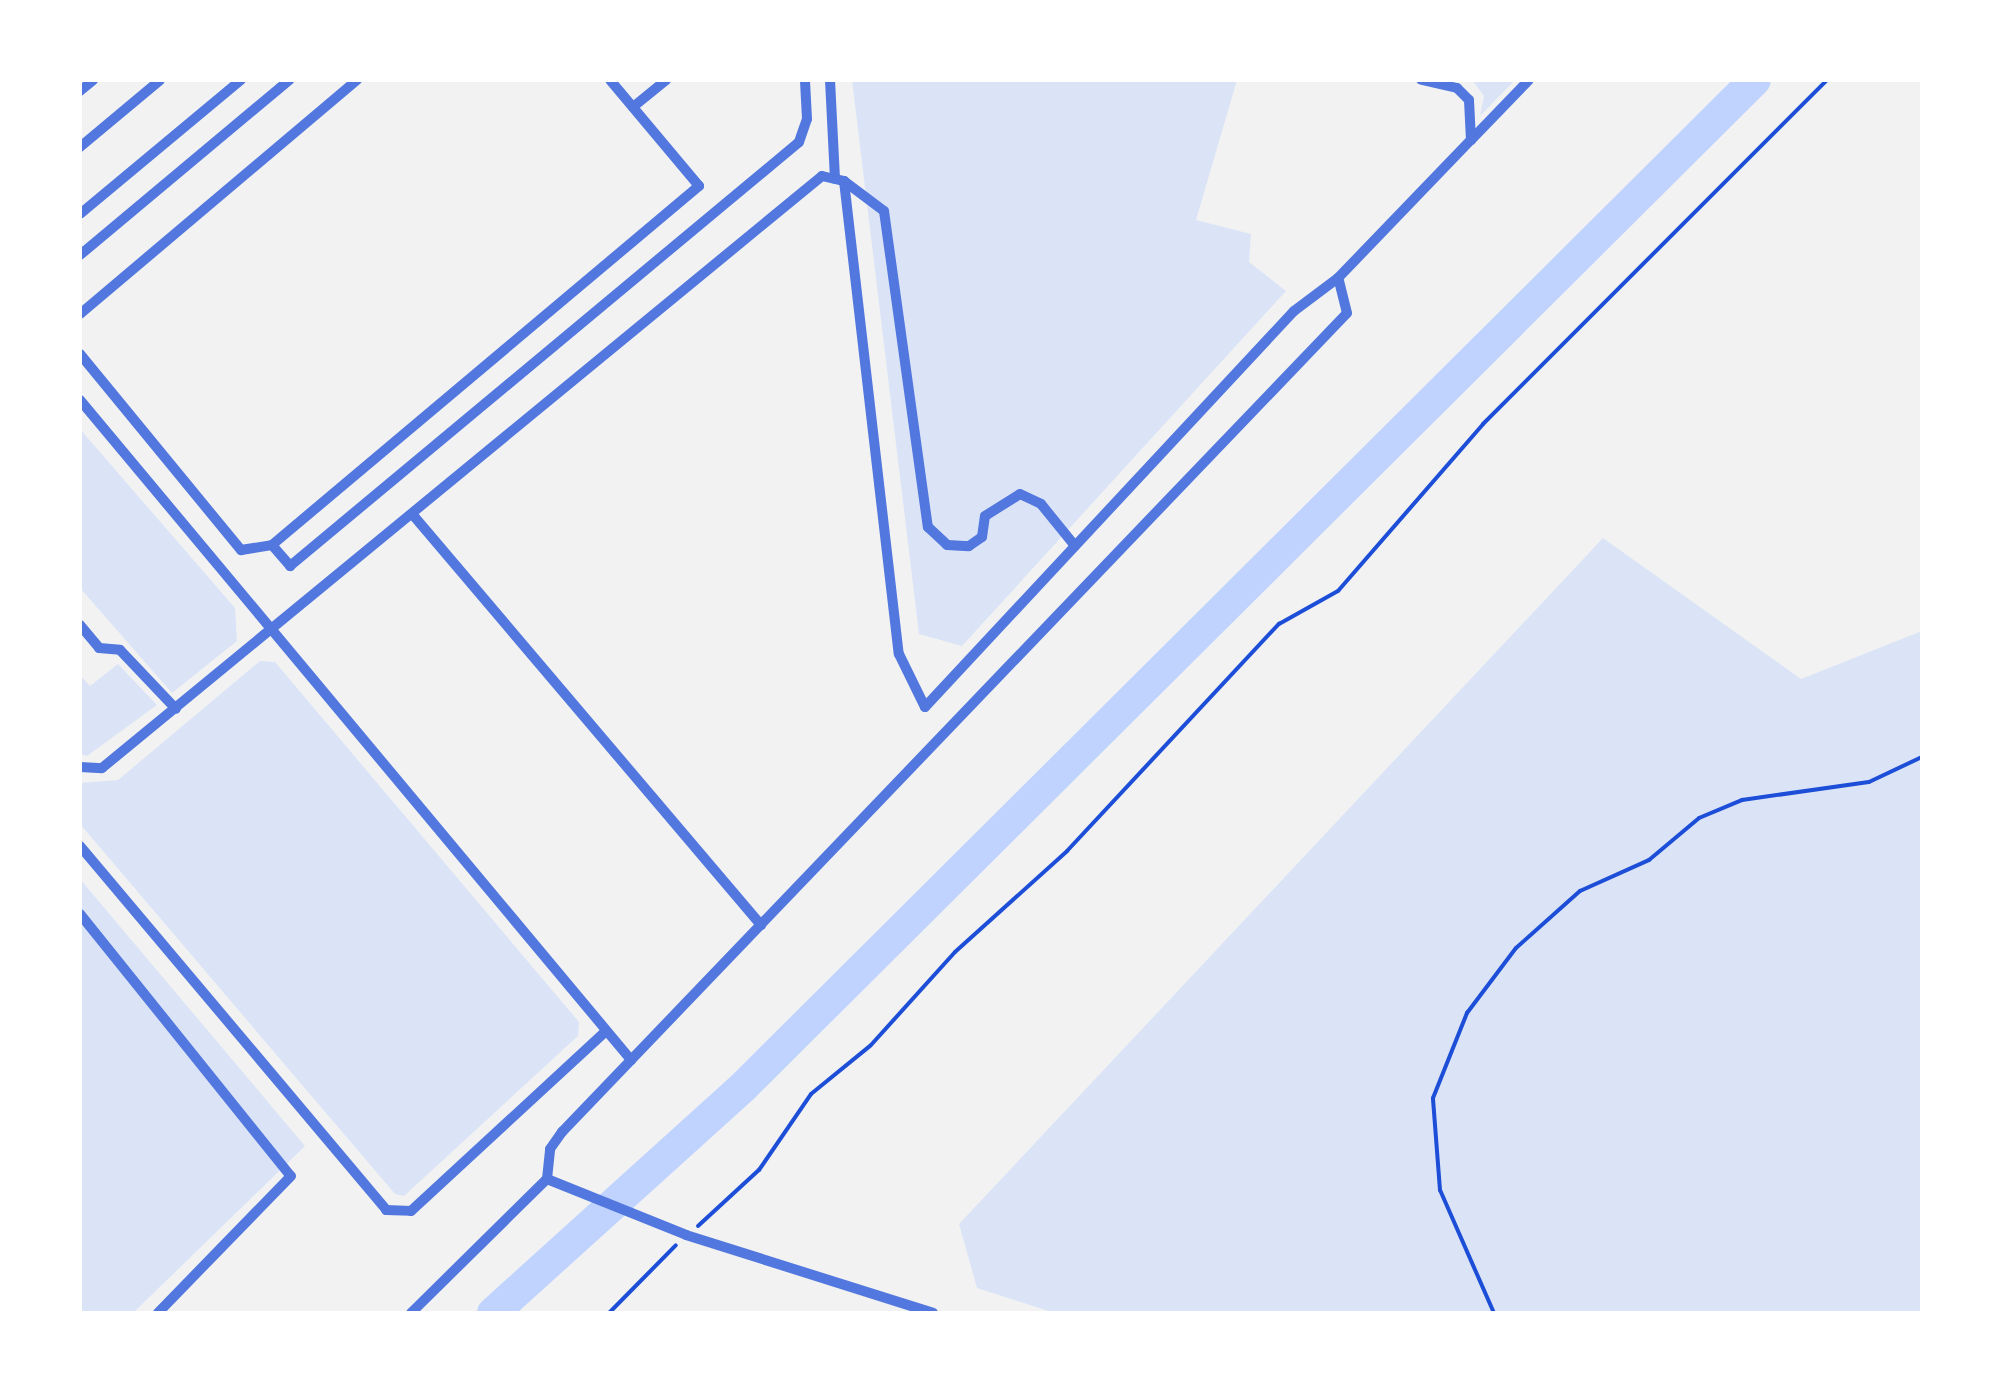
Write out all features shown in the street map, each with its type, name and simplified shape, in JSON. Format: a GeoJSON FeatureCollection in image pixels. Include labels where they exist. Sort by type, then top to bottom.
{"type":"FeatureCollection","features":[{"type":"Feature","properties":{"kind":"street"},"geometry":{"type":"LineString","coordinates":[[80,91],[93,80]]}},
{"type":"Feature","properties":{"kind":"street"},"geometry":{"type":"LineString","coordinates":[[80,147],[160,80]]}},
{"type":"Feature","properties":{"kind":"street"},"geometry":{"type":"LineString","coordinates":[[80,214],[241,80]]}},
{"type":"Feature","properties":{"kind":"street"},"geometry":{"type":"LineString","coordinates":[[80,255],[289,80]]}},
{"type":"Feature","properties":{"kind":"street"},"geometry":{"type":"LineString","coordinates":[[80,314],[357,80]]}},
{"type":"Feature","properties":{"kind":"street"},"geometry":{"type":"LineString","coordinates":[[80,354],[241,550],[272,545],[699,186],[610,80]]}},
{"type":"Feature","properties":{"kind":"street"},"geometry":{"type":"LineString","coordinates":[[633,107],[666,80]]}},
{"type":"Feature","properties":{"kind":"street"},"geometry":{"type":"LineString","coordinates":[[272,545],[290,566],[799,142],[808,119],[804,80]]}},
{"type":"Feature","properties":{"kind":"street"},"geometry":{"type":"LineString","coordinates":[[830,80],[899,654],[924,707],[1294,311],[1338,278],[1529,80]]}},
{"type":"Feature","properties":{"kind":"street"},"geometry":{"type":"LineString","coordinates":[[1421,80],[1457,88],[1469,100],[1471,140]]}},
{"type":"Feature","properties":{"kind":"street"},"geometry":{"type":"LineString","coordinates":[[80,767],[102,768],[758,235],[822,176],[839,180],[884,211],[928,527],[946,545],[969,546],[982,537],[986,516],[1020,494],[1041,504],[1075,546]]}},
{"type":"Feature","properties":{"kind":"street"},"geometry":{"type":"LineString","coordinates":[[411,1313],[547,1179],[550,1149],[562,1132],[1347,313],[1338,278]]}},
{"type":"Feature","properties":{"kind":"street"},"geometry":{"type":"LineString","coordinates":[[80,400],[631,1060]]}},
{"type":"Feature","properties":{"kind":"street"},"geometry":{"type":"LineString","coordinates":[[413,514],[761,925]]}},
{"type":"Feature","properties":{"kind":"street"},"geometry":{"type":"LineString","coordinates":[[80,626],[99,648],[120,650],[176,709]]}},
{"type":"Feature","properties":{"kind":"street"},"geometry":{"type":"LineString","coordinates":[[80,846],[386,1210],[411,1211],[606,1031]]}},
{"type":"Feature","properties":{"kind":"street"},"geometry":{"type":"LineString","coordinates":[[80,914],[291,1176],[158,1313]]}},
{"type":"Feature","properties":{"kind":"street"},"geometry":{"type":"LineString","coordinates":[[547,1179],[666,1221],[686,1235],[933,1313]]}},
{"type":"Feature","properties":{"kind":"path"},"geometry":{"type":"LineString","coordinates":[[609,1313],[686,1235],[759,1170],[811,1094],[871,1045],[954,952],[1068,851],[1280,624],[1338,591],[1483,424],[1828,80]]}},
{"type":"Feature","properties":{"kind":"path"},"geometry":{"type":"LineString","coordinates":[[1494,1313],[1440,1190],[1433,1098],[1467,1013],[1506,961],[1580,891],[1649,860],[1700,818],[1742,800],[1870,782],[1922,757]]}},
{"type":"Feature","properties":{"kind":"shaded area"},"geometry":{"type":"Polygon","coordinates":[[[852,80],[1237,80],[1196,220],[1251,234],[1249,262],[1286,291],[962,646],[919,634],[852,80]]]}},
{"type":"Feature","properties":{"kind":"shaded area"},"geometry":{"type":"Polygon","coordinates":[[[1472,80],[1515,80],[1480,116],[1484,96],[1472,80]]]}},
{"type":"Feature","properties":{"kind":"shaded area"},"geometry":{"type":"Polygon","coordinates":[[[80,429],[235,608],[237,641],[172,693],[80,588],[80,429]]]}},
{"type":"Feature","properties":{"kind":"shaded area"},"geometry":{"type":"Polygon","coordinates":[[[1603,538],[1801,679],[1922,631],[1922,1313],[1055,1313],[977,1288],[959,1224],[1603,538]]]}},
{"type":"Feature","properties":{"kind":"shaded area"},"geometry":{"type":"Polygon","coordinates":[[[260,661],[275,662],[579,1022],[578,1036],[404,1196],[395,1194],[80,824],[80,783],[118,780],[260,661]]]}},
{"type":"Feature","properties":{"kind":"shaded area"},"geometry":{"type":"Polygon","coordinates":[[[118,664],[157,705],[87,756],[80,754],[80,675],[90,686],[118,664]]]}},
{"type":"Feature","properties":{"kind":"shaded area"},"geometry":{"type":"Polygon","coordinates":[[[80,879],[305,1146],[133,1313],[80,1313],[80,879]]]}},
{"type":"Feature","properties":{"kind":"waterway"},"geometry":{"type":"LineString","coordinates":[[493,1313],[744,1086],[1755,80]]}}]}
